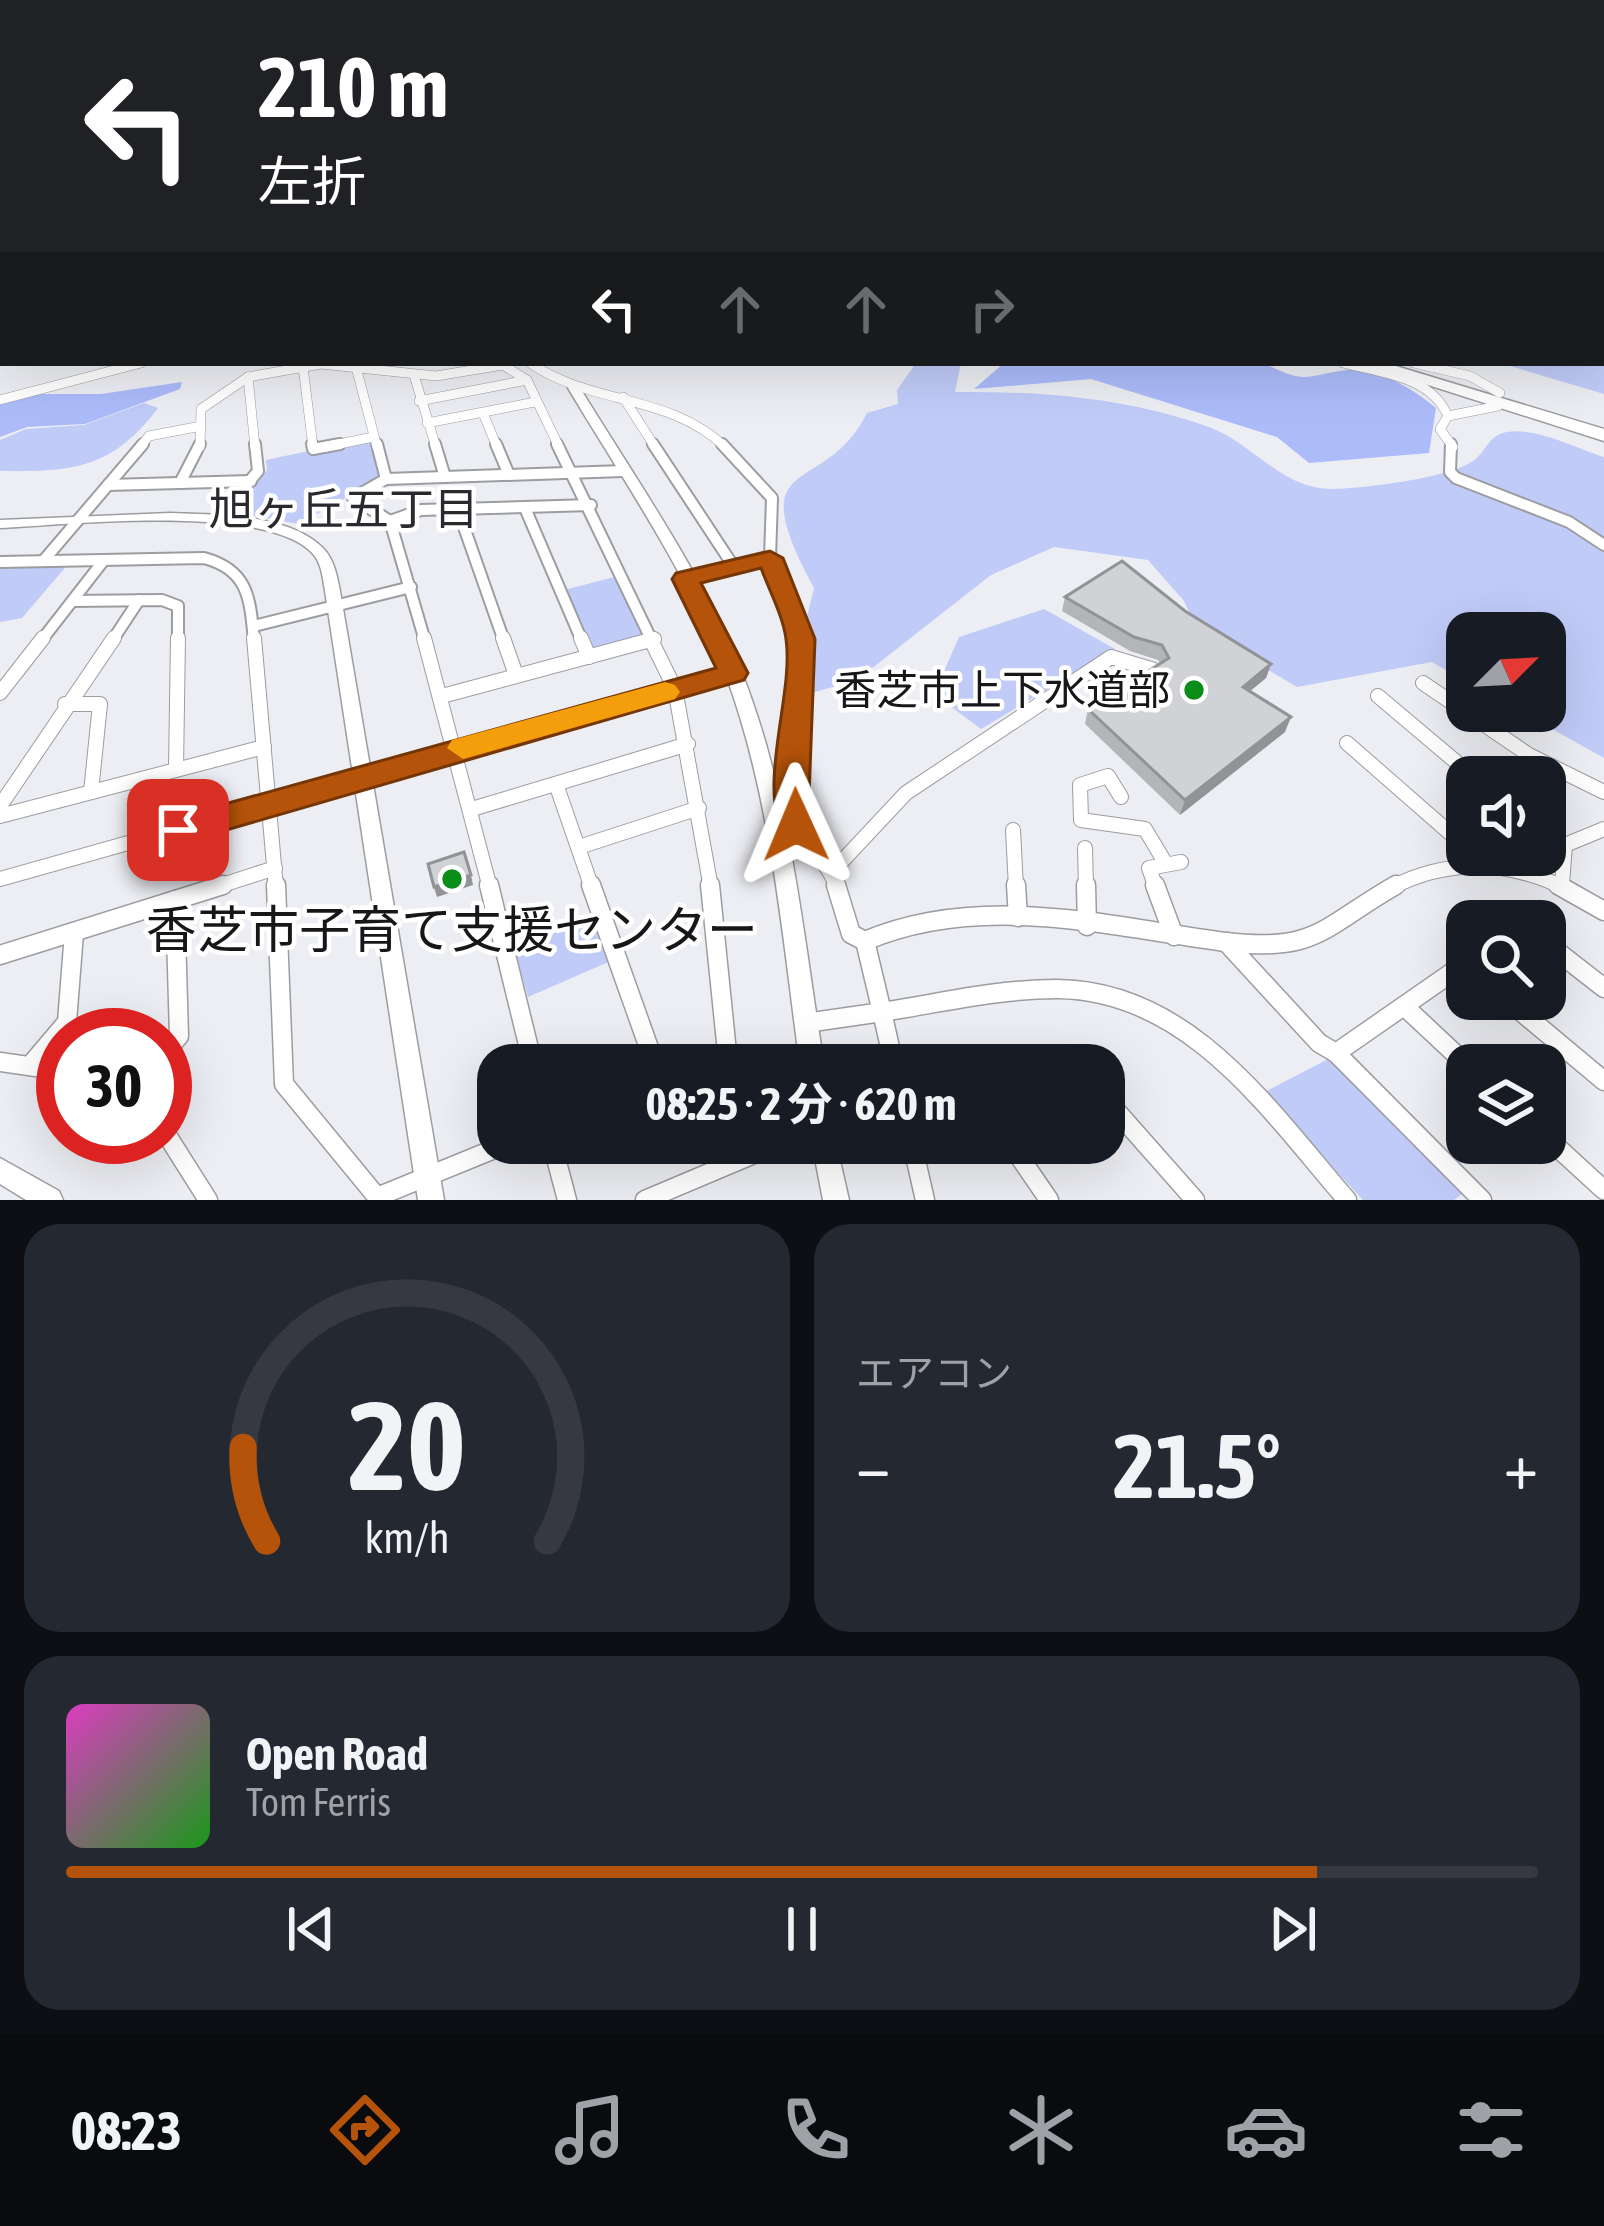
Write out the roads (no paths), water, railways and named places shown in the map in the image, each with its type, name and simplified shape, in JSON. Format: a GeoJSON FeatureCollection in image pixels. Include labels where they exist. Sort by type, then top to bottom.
{"type":"FeatureCollection","features":[{"type":"Feature","properties":{"kind":"highway"},"geometry":{"type":"LineString","coordinates":[[1378,366],[1604,431]]}},
{"type":"Feature","properties":{"kind":"highway"},"geometry":{"type":"LineString","coordinates":[[1398,366],[1604,431]]}},
{"type":"Feature","properties":{"kind":"street"},"geometry":{"type":"LineString","coordinates":[[108,374],[112,366]]}},
{"type":"Feature","properties":{"kind":"street"},"geometry":{"type":"LineString","coordinates":[[0,400],[132,366]]}},
{"type":"Feature","properties":{"kind":"street"},"geometry":{"type":"LineString","coordinates":[[368,366],[373,437],[386,478]]}},
{"type":"Feature","properties":{"kind":"street"},"geometry":{"type":"LineString","coordinates":[[181,482],[200,453],[201,409],[248,377],[282,367],[368,366],[414,375],[487,366]]}},
{"type":"Feature","properties":{"kind":"street"},"geometry":{"type":"LineString","coordinates":[[506,366],[527,380],[576,473],[674,689],[699,808],[726,1044]]}},
{"type":"Feature","properties":{"kind":"street"},"geometry":{"type":"LineString","coordinates":[[535,366],[574,388],[623,396],[697,423],[772,497],[770,558],[801,639],[792,796],[796,825],[832,872],[850,934],[865,941],[930,916],[1018,917],[1226,942],[1308,941],[1399,883],[1446,866]]}},
{"type":"Feature","properties":{"kind":"street"},"geometry":{"type":"LineString","coordinates":[[1353,366],[1420,386],[1444,404],[1448,416]]}},
{"type":"Feature","properties":{"kind":"street"},"geometry":{"type":"LineString","coordinates":[[1426,366],[1478,379],[1500,393]]}},
{"type":"Feature","properties":{"kind":"street"},"geometry":{"type":"LineString","coordinates":[[70,381],[77,367]]}},
{"type":"Feature","properties":{"kind":"street"},"geometry":{"type":"LineString","coordinates":[[303,367],[313,449],[373,437]]}},
{"type":"Feature","properties":{"kind":"street"},"geometry":{"type":"LineString","coordinates":[[414,375],[445,477]]}},
{"type":"Feature","properties":{"kind":"street"},"geometry":{"type":"LineString","coordinates":[[219,518],[258,471],[248,377]]}},
{"type":"Feature","properties":{"kind":"street"},"geometry":{"type":"LineString","coordinates":[[419,401],[527,380]]}},
{"type":"Feature","properties":{"kind":"street"},"geometry":{"type":"LineString","coordinates":[[574,388],[686,579],[734,673],[767,791],[808,1044]]}},
{"type":"Feature","properties":{"kind":"street"},"geometry":{"type":"LineString","coordinates":[[623,396],[734,567]]}},
{"type":"Feature","properties":{"kind":"street"},"geometry":{"type":"LineString","coordinates":[[428,423],[535,402]]}},
{"type":"Feature","properties":{"kind":"street"},"geometry":{"type":"LineString","coordinates":[[1498,406],[1448,416],[1440,429],[1454,448],[1450,472],[1569,522],[1604,544]]}},
{"type":"Feature","properties":{"kind":"street"},"geometry":{"type":"LineString","coordinates":[[482,412],[509,475]]}},
{"type":"Feature","properties":{"kind":"street"},"geometry":{"type":"LineString","coordinates":[[44,560],[149,436],[201,426]]}},
{"type":"Feature","properties":{"kind":"street"},"geometry":{"type":"LineString","coordinates":[[527,1044],[457,750],[391,521],[353,498],[386,478],[623,471]]}},
{"type":"Feature","properties":{"kind":"street"},"geometry":{"type":"LineString","coordinates":[[108,485],[251,481]]}},
{"type":"Feature","properties":{"kind":"street"},"geometry":{"type":"LineString","coordinates":[[391,521],[421,510],[591,505]]}},
{"type":"Feature","properties":{"kind":"street"},"geometry":{"type":"LineString","coordinates":[[525,508],[589,656]]}},
{"type":"Feature","properties":{"kind":"street"},"geometry":{"type":"LineString","coordinates":[[458,510],[516,675]]}},
{"type":"Feature","properties":{"kind":"street"},"geometry":{"type":"LineString","coordinates":[[0,524],[219,518],[272,524],[318,550],[335,605],[429,1188]]}},
{"type":"Feature","properties":{"kind":"street"},"geometry":{"type":"LineString","coordinates":[[0,562],[204,558],[226,564],[249,587],[274,868],[284,1084],[377,1197],[429,1188],[477,1161]]}},
{"type":"Feature","properties":{"kind":"street"},"geometry":{"type":"LineString","coordinates":[[686,579],[770,558]]}},
{"type":"Feature","properties":{"kind":"street"},"geometry":{"type":"LineString","coordinates":[[0,693],[104,560]]}},
{"type":"Feature","properties":{"kind":"street"},"geometry":{"type":"LineString","coordinates":[[254,626],[411,587]]}},
{"type":"Feature","properties":{"kind":"street"},"geometry":{"type":"LineString","coordinates":[[73,601],[139,600],[178,606],[176,770]]}},
{"type":"Feature","properties":{"kind":"street"},"geometry":{"type":"LineString","coordinates":[[0,806],[139,600]]}},
{"type":"Feature","properties":{"kind":"street"},"geometry":{"type":"LineString","coordinates":[[442,695],[653,639]]}},
{"type":"Feature","properties":{"kind":"street"},"geometry":{"type":"LineString","coordinates":[[832,872],[906,793],[1111,658],[1154,670]]}},
{"type":"Feature","properties":{"kind":"street"},"geometry":{"type":"LineString","coordinates":[[0,879],[734,673]]}},
{"type":"Feature","properties":{"kind":"street"},"geometry":{"type":"LineString","coordinates":[[1424,682],[1529,755],[1604,792]]}},
{"type":"Feature","properties":{"kind":"street"},"geometry":{"type":"LineString","coordinates":[[1378,696],[1449,756]]}},
{"type":"Feature","properties":{"kind":"street"},"geometry":{"type":"LineString","coordinates":[[65,704],[100,704],[92,793]]}},
{"type":"Feature","properties":{"kind":"street"},"geometry":{"type":"LineString","coordinates":[[1347,742],[1446,829]]}},
{"type":"Feature","properties":{"kind":"street"},"geometry":{"type":"LineString","coordinates":[[472,809],[688,744]]}},
{"type":"Feature","properties":{"kind":"street"},"geometry":{"type":"LineString","coordinates":[[0,816],[264,747]]}},
{"type":"Feature","properties":{"kind":"street"},"geometry":{"type":"LineString","coordinates":[[1121,797],[1108,776],[1090,778],[1080,784],[1082,820],[1144,829],[1174,863],[1149,868],[1174,936]]}},
{"type":"Feature","properties":{"kind":"street"},"geometry":{"type":"LineString","coordinates":[[556,784],[648,1044]]}},
{"type":"Feature","properties":{"kind":"street"},"geometry":{"type":"LineString","coordinates":[[579,847],[699,808]]}},
{"type":"Feature","properties":{"kind":"street"},"geometry":{"type":"LineString","coordinates":[[1566,845],[1604,829]]}},
{"type":"Feature","properties":{"kind":"street"},"geometry":{"type":"LineString","coordinates":[[1013,830],[1018,917]]}},
{"type":"Feature","properties":{"kind":"street"},"geometry":{"type":"LineString","coordinates":[[1085,848],[1087,926]]}},
{"type":"Feature","properties":{"kind":"street"},"geometry":{"type":"LineString","coordinates":[[0,955],[274,868]]}},
{"type":"Feature","properties":{"kind":"street"},"geometry":{"type":"LineString","coordinates":[[1533,876],[1562,884],[1604,910]]}},
{"type":"Feature","properties":{"kind":"street"},"geometry":{"type":"LineString","coordinates":[[1562,876],[1562,884]]}},
{"type":"Feature","properties":{"kind":"street"},"geometry":{"type":"LineString","coordinates":[[175,900],[178,1008]]}},
{"type":"Feature","properties":{"kind":"street"},"geometry":{"type":"LineString","coordinates":[[33,1062],[67,1022],[74,933]]}},
{"type":"Feature","properties":{"kind":"street"},"geometry":{"type":"LineString","coordinates":[[865,941],[889,1044]]}},
{"type":"Feature","properties":{"kind":"street"},"geometry":{"type":"LineString","coordinates":[[1226,942],[1319,1043],[1336,1052],[1482,1200]]}},
{"type":"Feature","properties":{"kind":"street"},"geometry":{"type":"LineString","coordinates":[[1566,958],[1604,988]]}},
{"type":"Feature","properties":{"kind":"street"},"geometry":{"type":"LineString","coordinates":[[1336,1052],[1446,978]]}},
{"type":"Feature","properties":{"kind":"street"},"geometry":{"type":"LineString","coordinates":[[805,1024],[1028,992],[1082,989],[1131,1000],[1192,1034],[1347,1200]]}},
{"type":"Feature","properties":{"kind":"street"},"geometry":{"type":"LineString","coordinates":[[1404,1006],[1446,1045]]}},
{"type":"Feature","properties":{"kind":"street"},"geometry":{"type":"LineString","coordinates":[[1532,1020],[1604,1082]]}},
{"type":"Feature","properties":{"kind":"street"},"geometry":{"type":"LineString","coordinates":[[0,1062],[36,1063]]}},
{"type":"Feature","properties":{"kind":"street"},"geometry":{"type":"LineString","coordinates":[[1125,1121],[1196,1200]]}},
{"type":"Feature","properties":{"kind":"street"},"geometry":{"type":"LineString","coordinates":[[1566,1155],[1604,1190]]}},
{"type":"Feature","properties":{"kind":"street"},"geometry":{"type":"LineString","coordinates":[[185,1164],[208,1200]]}},
{"type":"Feature","properties":{"kind":"street"},"geometry":{"type":"LineString","coordinates":[[558,1164],[567,1200]]}},
{"type":"Feature","properties":{"kind":"street"},"geometry":{"type":"LineString","coordinates":[[645,1200],[730,1164]]}},
{"type":"Feature","properties":{"kind":"street"},"geometry":{"type":"LineString","coordinates":[[828,1164],[836,1200]]}},
{"type":"Feature","properties":{"kind":"street"},"geometry":{"type":"LineString","coordinates":[[917,1164],[925,1200]]}},
{"type":"Feature","properties":{"kind":"street"},"geometry":{"type":"LineString","coordinates":[[1024,1164],[1048,1200]]}},
{"type":"Feature","properties":{"kind":"street"},"geometry":{"type":"LineString","coordinates":[[0,1170],[50,1200]]}},
{"type":"Feature","properties":{"kind":"place","name":"香芝市上下水道部"},"geometry":{"type":"Point","coordinates":[1194,690]}},
{"type":"Feature","properties":{"kind":"place","name":"香芝市子育て支援センター"},"geometry":{"type":"Point","coordinates":[452,879]}},
{"type":"Feature","properties":{"kind":"district","name":"旭ヶ丘五丁目"},"geometry":{"type":"Point","coordinates":[344,509]}}]}
